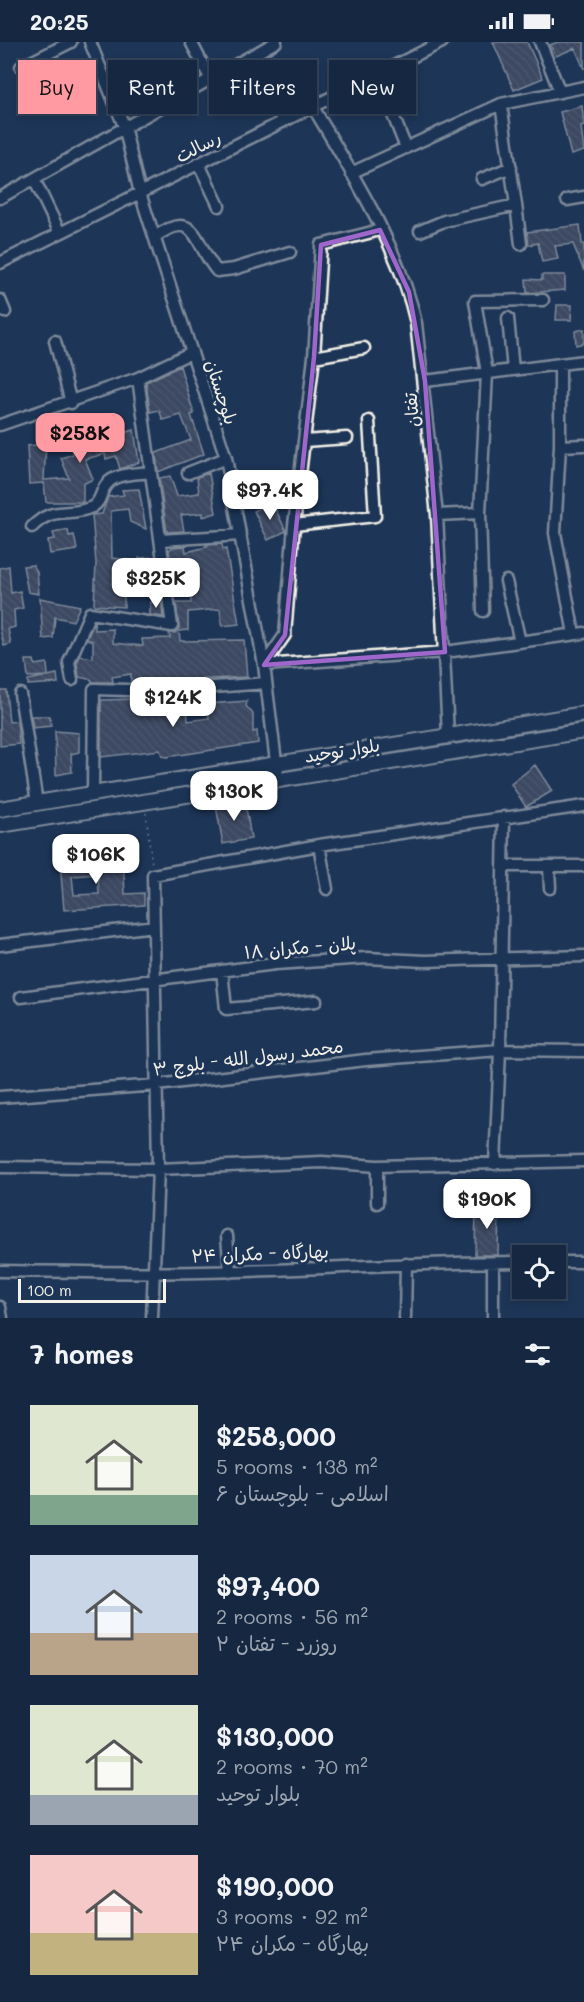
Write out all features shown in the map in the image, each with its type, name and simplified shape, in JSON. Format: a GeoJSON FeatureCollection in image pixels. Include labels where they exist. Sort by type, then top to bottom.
{"type":"FeatureCollection","features":[{"type":"Feature","properties":{"kind":"main road","name":"بلوار توحید"},"geometry":{"type":"LineString","coordinates":[[0,809],[584,714]]}},
{"type":"Feature","properties":{"kind":"main road","name":"بلوار توحید"},"geometry":{"type":"LineString","coordinates":[[0,825],[278,778],[584,731]]}},
{"type":"Feature","properties":{"kind":"street"},"geometry":{"type":"LineString","coordinates":[[35,60],[71,42]]}},
{"type":"Feature","properties":{"kind":"street","name":"بلوچستان"},"geometry":{"type":"LineString","coordinates":[[90,42],[124,126],[141,193],[226,458],[264,665],[278,778]]}},
{"type":"Feature","properties":{"kind":"street"},"geometry":{"type":"LineString","coordinates":[[190,42],[209,76]]}},
{"type":"Feature","properties":{"kind":"street"},"geometry":{"type":"LineString","coordinates":[[244,60],[276,42]]}},
{"type":"Feature","properties":{"kind":"street","name":"رسالت"},"geometry":{"type":"LineString","coordinates":[[407,60],[442,42]]}},
{"type":"Feature","properties":{"kind":"street"},"geometry":{"type":"LineString","coordinates":[[540,42],[560,92]]}},
{"type":"Feature","properties":{"kind":"street"},"geometry":{"type":"LineString","coordinates":[[251,56],[284,121]]}},
{"type":"Feature","properties":{"kind":"street"},"geometry":{"type":"LineString","coordinates":[[0,198],[209,79]]}},
{"type":"Feature","properties":{"kind":"street"},"geometry":{"type":"LineString","coordinates":[[351,173],[501,104],[584,87]]}},
{"type":"Feature","properties":{"kind":"street"},"geometry":{"type":"LineString","coordinates":[[501,104],[521,244]]}},
{"type":"Feature","properties":{"kind":"street","name":"تفتان"},"geometry":{"type":"LineString","coordinates":[[317,113],[351,173],[409,292],[424,381],[437,515],[448,735]]}},
{"type":"Feature","properties":{"kind":"street","name":"رسالت"},"geometry":{"type":"LineString","coordinates":[[0,263],[298,114]]}},
{"type":"Feature","properties":{"kind":"street"},"geometry":{"type":"LineString","coordinates":[[392,114],[406,148]]}},
{"type":"Feature","properties":{"kind":"street"},"geometry":{"type":"LineString","coordinates":[[199,164],[219,206]]}},
{"type":"Feature","properties":{"kind":"street"},"geometry":{"type":"LineString","coordinates":[[482,179],[511,167]]}},
{"type":"Feature","properties":{"kind":"street"},"geometry":{"type":"LineString","coordinates":[[34,179],[60,233]]}},
{"type":"Feature","properties":{"kind":"street"},"geometry":{"type":"LineString","coordinates":[[567,200],[584,197]]}},
{"type":"Feature","properties":{"kind":"street"},"geometry":{"type":"LineString","coordinates":[[420,231],[444,221],[516,204]]}},
{"type":"Feature","properties":{"kind":"street"},"geometry":{"type":"LineString","coordinates":[[155,237],[168,227],[184,226],[196,232],[218,271],[234,269],[290,252]]}},
{"type":"Feature","properties":{"kind":"street"},"geometry":{"type":"LineString","coordinates":[[264,665],[285,635],[294,525],[314,357],[321,245],[380,230]]}},
{"type":"Feature","properties":{"kind":"street"},"geometry":{"type":"LineString","coordinates":[[0,300],[5,312]]}},
{"type":"Feature","properties":{"kind":"street"},"geometry":{"type":"LineString","coordinates":[[483,611],[480,513],[487,373],[475,301],[543,300]]}},
{"type":"Feature","properties":{"kind":"street"},"geometry":{"type":"LineString","coordinates":[[508,318],[513,370]]}},
{"type":"Feature","properties":{"kind":"street"},"geometry":{"type":"LineString","coordinates":[[55,340],[71,403]]}},
{"type":"Feature","properties":{"kind":"street"},"geometry":{"type":"LineString","coordinates":[[314,357],[363,348]]}},
{"type":"Feature","properties":{"kind":"street"},"geometry":{"type":"LineString","coordinates":[[0,425],[71,403],[138,378],[192,352]]}},
{"type":"Feature","properties":{"kind":"street"},"geometry":{"type":"LineString","coordinates":[[424,381],[584,361]]}},
{"type":"Feature","properties":{"kind":"street"},"geometry":{"type":"LineString","coordinates":[[264,665],[445,652],[579,634],[555,533],[560,446],[560,364]]}},
{"type":"Feature","properties":{"kind":"street"},"geometry":{"type":"LineString","coordinates":[[72,680],[69,662],[90,613],[172,626],[138,378]]}},
{"type":"Feature","properties":{"kind":"street"},"geometry":{"type":"LineString","coordinates":[[294,525],[375,516],[369,421]]}},
{"type":"Feature","properties":{"kind":"street"},"geometry":{"type":"LineString","coordinates":[[304,441],[347,438]]}},
{"type":"Feature","properties":{"kind":"street"},"geometry":{"type":"LineString","coordinates":[[560,446],[584,446]]}},
{"type":"Feature","properties":{"kind":"street"},"geometry":{"type":"LineString","coordinates":[[188,473],[226,458]]}},
{"type":"Feature","properties":{"kind":"street"},"geometry":{"type":"LineString","coordinates":[[32,527],[52,512],[90,508],[96,505],[107,482],[115,477],[151,472]]}},
{"type":"Feature","properties":{"kind":"street"},"geometry":{"type":"LineString","coordinates":[[437,515],[480,513]]}},
{"type":"Feature","properties":{"kind":"street"},"geometry":{"type":"LineString","coordinates":[[161,540],[241,535]]}},
{"type":"Feature","properties":{"kind":"street"},"geometry":{"type":"LineString","coordinates":[[506,581],[520,642]]}},
{"type":"Feature","properties":{"kind":"street"},"geometry":{"type":"LineString","coordinates":[[93,793],[94,688],[161,691],[266,683]]}},
{"type":"Feature","properties":{"kind":"street"},"geometry":{"type":"LineString","coordinates":[[20,694],[37,802]]}},
{"type":"Feature","properties":{"kind":"street"},"geometry":{"type":"LineString","coordinates":[[152,1318],[158,1169],[153,875],[319,845],[584,806]]}},
{"type":"Feature","properties":{"kind":"street"},"geometry":{"type":"LineString","coordinates":[[495,1164],[501,1050],[504,817]]}},
{"type":"Feature","properties":{"kind":"street"},"geometry":{"type":"LineString","coordinates":[[319,845],[327,889]]}},
{"type":"Feature","properties":{"kind":"street"},"geometry":{"type":"LineString","coordinates":[[503,866],[584,866]]}},
{"type":"Feature","properties":{"kind":"street"},"geometry":{"type":"LineString","coordinates":[[549,866],[550,888]]}},
{"type":"Feature","properties":{"kind":"street"},"geometry":{"type":"LineString","coordinates":[[0,945],[154,926]]}},
{"type":"Feature","properties":{"kind":"street","name":"پلان - مکران ۱۸"},"geometry":{"type":"LineString","coordinates":[[21,997],[275,964],[367,958],[426,961],[584,956]]}},
{"type":"Feature","properties":{"kind":"street"},"geometry":{"type":"LineString","coordinates":[[222,971],[226,1009],[316,1001]]}},
{"type":"Feature","properties":{"kind":"street","name":"محمد رسول الله - بلوچ ۳"},"geometry":{"type":"LineString","coordinates":[[0,1097],[157,1085],[366,1060],[501,1050],[584,1051]]}},
{"type":"Feature","properties":{"kind":"street"},"geometry":{"type":"LineString","coordinates":[[0,1167],[158,1169],[322,1162],[377,1166],[584,1161]]}},
{"type":"Feature","properties":{"kind":"street"},"geometry":{"type":"LineString","coordinates":[[377,1166],[377,1203]]}},
{"type":"Feature","properties":{"kind":"street"},"geometry":{"type":"LineString","coordinates":[[227,1236],[230,1272]]}},
{"type":"Feature","properties":{"kind":"street","name":"بهارگاه - مکران ۲۴"},"geometry":{"type":"LineString","coordinates":[[0,1271],[230,1272],[406,1264],[512,1262]]}},
{"type":"Feature","properties":{"kind":"street"},"geometry":{"type":"LineString","coordinates":[[566,1262],[584,1263]]}},
{"type":"Feature","properties":{"kind":"street"},"geometry":{"type":"LineString","coordinates":[[493,1263],[494,1318]]}},
{"type":"Feature","properties":{"kind":"street"},"geometry":{"type":"LineString","coordinates":[[405,1318],[406,1264]]}},
{"type":"Feature","properties":{"kind":"street"},"geometry":{"type":"LineString","coordinates":[[0,1307],[2,1318]]}},
{"type":"Feature","properties":{"kind":"path"},"geometry":{"type":"LineString","coordinates":[[145,801],[153,875]]}},
{"type":"Feature","properties":{"kind":"highlighted area"},"geometry":{"type":"Polygon","coordinates":[[[380,230],[409,292],[425,381],[445,652],[264,665],[285,635],[314,357],[321,245],[380,230]]]}},
{"type":"Feature","properties":{"kind":"building"},"geometry":{"type":"Polygon","coordinates":[[[493,42],[527,42],[543,78],[514,90],[493,42]]]}},
{"type":"Feature","properties":{"kind":"building"},"geometry":{"type":"Polygon","coordinates":[[[558,42],[584,42],[584,69],[575,48],[556,56],[550,45],[558,42]]]}},
{"type":"Feature","properties":{"kind":"building"},"geometry":{"type":"Polygon","coordinates":[[[582,106],[584,126],[581,127],[584,151],[571,155],[560,112],[582,106]]]}},
{"type":"Feature","properties":{"kind":"building"},"geometry":{"type":"Polygon","coordinates":[[[580,225],[582,244],[584,244],[584,271],[573,244],[555,246],[558,259],[542,262],[538,243],[529,245],[527,232],[580,225]]]}},
{"type":"Feature","properties":{"kind":"building"},"geometry":{"type":"Polygon","coordinates":[[[542,275],[565,275],[565,290],[527,293],[526,279],[542,280],[542,275]]]}},
{"type":"Feature","properties":{"kind":"building"},"geometry":{"type":"Polygon","coordinates":[[[557,305],[572,305],[571,320],[556,320],[557,305]]]}},
{"type":"Feature","properties":{"kind":"building"},"geometry":{"type":"Polygon","coordinates":[[[584,329],[584,343],[576,345],[575,331],[584,329]]]}},
{"type":"Feature","properties":{"kind":"building"},"geometry":{"type":"Polygon","coordinates":[[[180,366],[194,414],[191,415],[204,454],[158,472],[156,453],[191,440],[181,415],[163,420],[159,410],[150,412],[146,382],[180,366]]]}},
{"type":"Feature","properties":{"kind":"building"},"geometry":{"type":"Polygon","coordinates":[[[99,428],[102,439],[134,430],[139,462],[120,469],[116,456],[106,459],[105,454],[85,459],[93,479],[83,484],[83,502],[46,502],[44,483],[29,484],[27,446],[46,444],[44,480],[69,478],[61,458],[73,454],[70,440],[91,435],[90,431],[99,428]]]}},
{"type":"Feature","properties":{"kind":"building"},"geometry":{"type":"Polygon","coordinates":[[[209,473],[216,513],[203,517],[203,513],[181,515],[184,531],[167,532],[159,478],[170,476],[177,496],[199,493],[197,477],[209,473]]]}},
{"type":"Feature","properties":{"kind":"building"},"geometry":{"type":"Polygon","coordinates":[[[139,489],[146,529],[130,522],[128,509],[111,511],[112,558],[139,561],[139,558],[155,557],[157,571],[154,590],[124,592],[124,607],[94,605],[96,563],[92,515],[102,514],[108,497],[124,495],[122,490],[139,489]]]}},
{"type":"Feature","properties":{"kind":"building"},"geometry":{"type":"Polygon","coordinates":[[[272,502],[286,531],[268,540],[254,511],[272,502]]]}},
{"type":"Feature","properties":{"kind":"building"},"geometry":{"type":"Polygon","coordinates":[[[68,530],[69,536],[74,535],[77,550],[50,554],[48,540],[55,539],[53,533],[68,530]]]}},
{"type":"Feature","properties":{"kind":"building"},"geometry":{"type":"Polygon","coordinates":[[[222,544],[223,550],[226,549],[239,624],[222,626],[220,609],[188,612],[188,630],[179,631],[180,641],[244,640],[247,677],[131,683],[131,674],[112,677],[113,682],[92,682],[92,680],[79,677],[77,663],[80,656],[93,658],[93,641],[87,639],[94,622],[95,630],[113,629],[113,643],[143,646],[142,639],[170,638],[169,633],[175,633],[179,628],[176,603],[191,603],[190,587],[174,588],[174,566],[171,567],[169,550],[173,547],[185,546],[186,552],[207,547],[206,545],[222,544]]]}},
{"type":"Feature","properties":{"kind":"building"},"geometry":{"type":"Polygon","coordinates":[[[33,565],[37,572],[39,594],[28,592],[23,566],[33,565]]]}},
{"type":"Feature","properties":{"kind":"building"},"geometry":{"type":"Polygon","coordinates":[[[9,566],[11,593],[20,591],[23,608],[14,610],[15,627],[8,629],[11,644],[4,646],[0,629],[0,568],[9,566]]]}},
{"type":"Feature","properties":{"kind":"building"},"geometry":{"type":"Polygon","coordinates":[[[40,598],[80,606],[73,621],[55,617],[53,638],[43,639],[40,598]]]}},
{"type":"Feature","properties":{"kind":"building"},"geometry":{"type":"Polygon","coordinates":[[[150,602],[161,602],[163,617],[150,615],[150,602]]]}},
{"type":"Feature","properties":{"kind":"building"},"geometry":{"type":"Polygon","coordinates":[[[26,660],[34,660],[35,665],[47,663],[48,676],[28,677],[26,660]]]}},
{"type":"Feature","properties":{"kind":"building"},"geometry":{"type":"Polygon","coordinates":[[[57,674],[58,683],[28,685],[28,680],[57,674]]]}},
{"type":"Feature","properties":{"kind":"building"},"geometry":{"type":"Polygon","coordinates":[[[0,690],[6,690],[9,722],[17,721],[19,744],[0,746],[0,690]]]}},
{"type":"Feature","properties":{"kind":"building"},"geometry":{"type":"Polygon","coordinates":[[[138,699],[138,709],[153,710],[170,710],[169,701],[187,700],[188,721],[209,718],[207,704],[247,701],[246,706],[253,714],[253,732],[257,731],[258,743],[166,757],[162,756],[160,750],[101,757],[101,700],[138,699]]]}},
{"type":"Feature","properties":{"kind":"building"},"geometry":{"type":"Polygon","coordinates":[[[31,716],[50,716],[51,726],[33,728],[31,716]]]}},
{"type":"Feature","properties":{"kind":"building"},"geometry":{"type":"Polygon","coordinates":[[[55,731],[79,733],[79,752],[71,754],[72,772],[56,775],[55,731]]]}},
{"type":"Feature","properties":{"kind":"building"},"geometry":{"type":"Polygon","coordinates":[[[535,765],[552,791],[526,807],[511,784],[535,765]]]}},
{"type":"Feature","properties":{"kind":"building"},"geometry":{"type":"Polygon","coordinates":[[[245,801],[251,839],[223,844],[216,806],[245,801]]]}},
{"type":"Feature","properties":{"kind":"building"},"geometry":{"type":"Polygon","coordinates":[[[123,857],[125,894],[144,893],[144,905],[64,910],[60,862],[123,857]],[[98,874],[72,876],[74,895],[99,894],[98,874]]]}},
{"type":"Feature","properties":{"kind":"building"},"geometry":{"type":"Polygon","coordinates":[[[476,1204],[499,1204],[498,1255],[475,1255],[476,1204]]]}}]}
